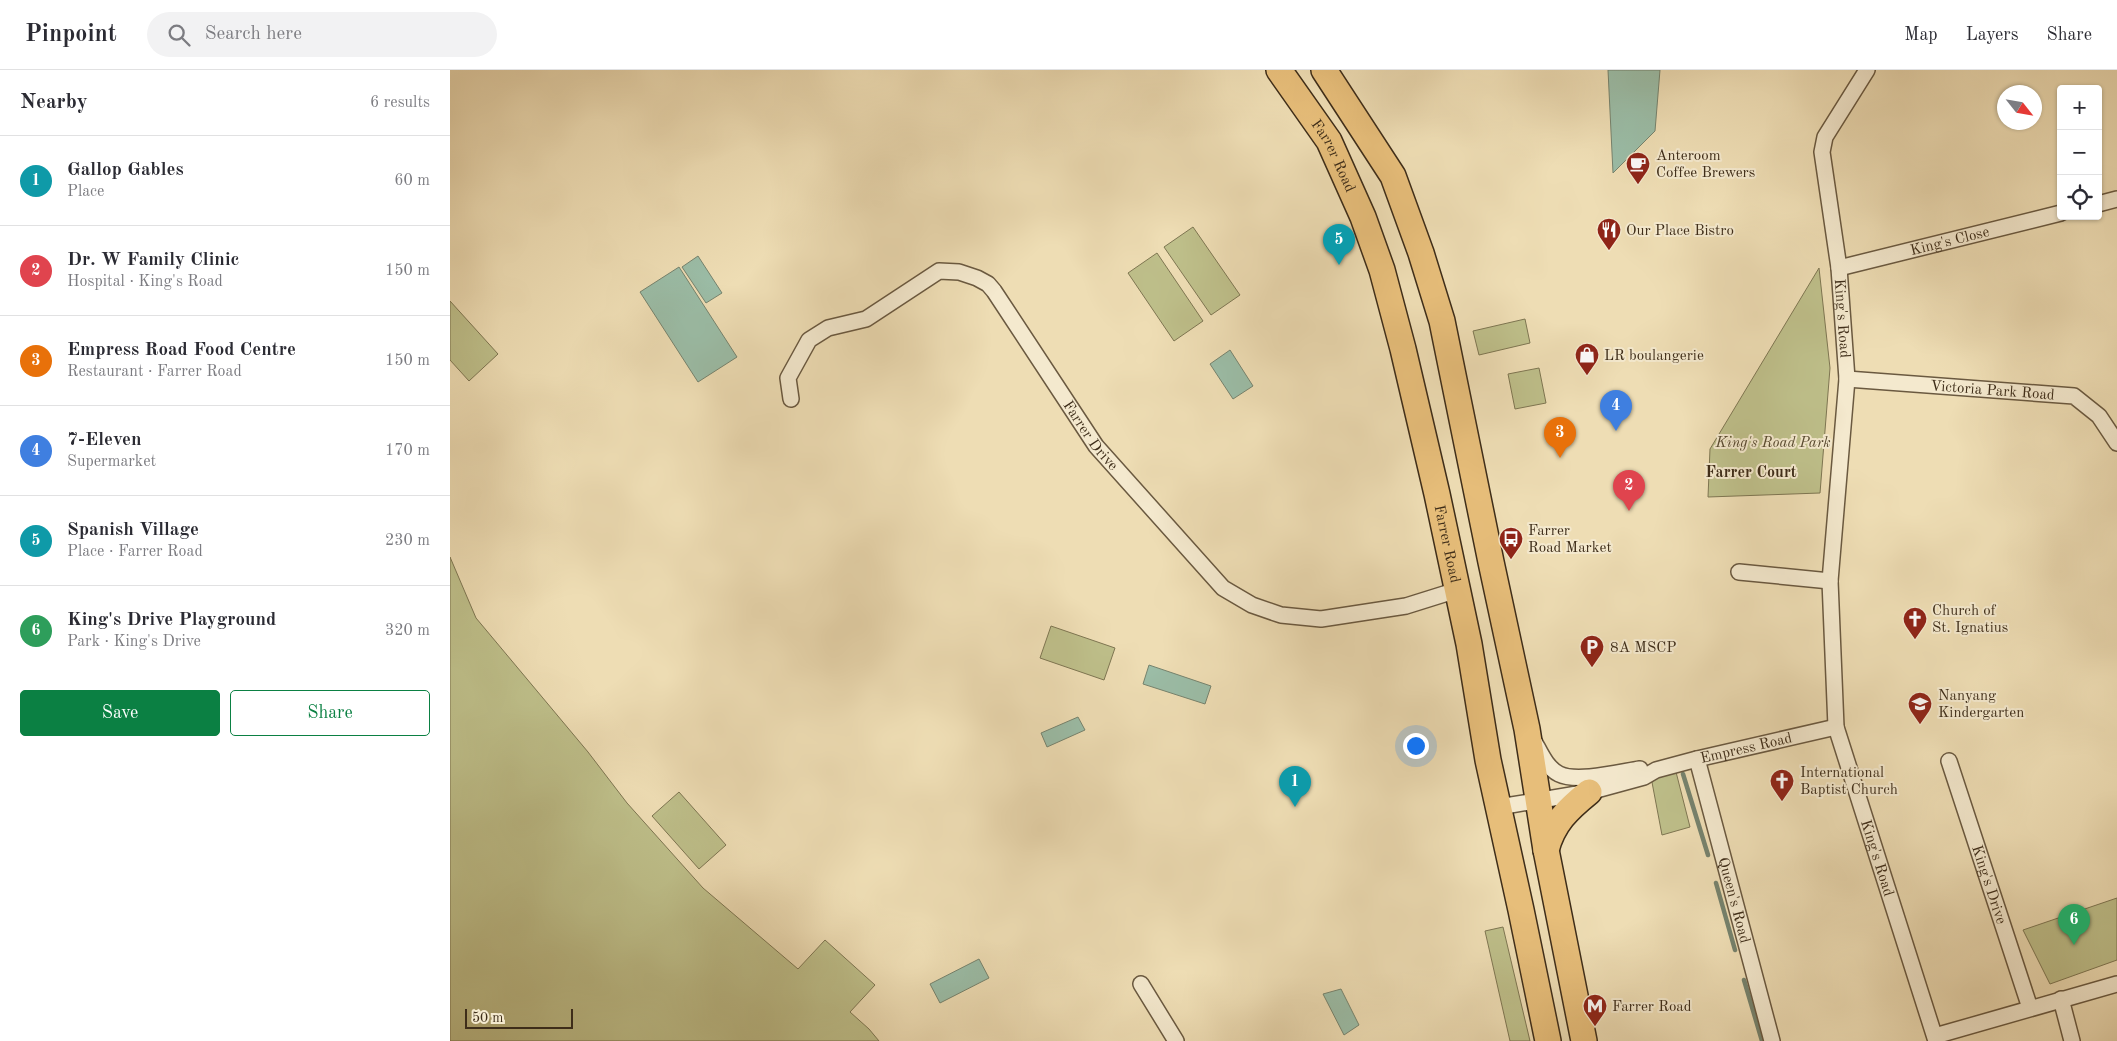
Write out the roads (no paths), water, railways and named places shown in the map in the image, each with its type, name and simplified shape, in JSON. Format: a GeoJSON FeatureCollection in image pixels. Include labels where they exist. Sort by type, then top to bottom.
{"type":"FeatureCollection","features":[{"type":"Feature","properties":{"kind":"highway","name":"Farrer Road"},"geometry":{"type":"LineString","coordinates":[[1278,70],[1329,141],[1363,217],[1382,270],[1404,349],[1458,590],[1488,760],[1548,1041]]}},
{"type":"Feature","properties":{"kind":"highway"},"geometry":{"type":"LineString","coordinates":[[1324,70],[1393,176],[1424,262],[1442,321],[1527,729],[1546,850],[1584,1041]]}},
{"type":"Feature","properties":{"kind":"highway"},"geometry":{"type":"LineString","coordinates":[[1546,850],[1550,837],[1566,810],[1589,792]]}},
{"type":"Feature","properties":{"kind":"street","name":"King's Road"},"geometry":{"type":"LineString","coordinates":[[1867,70],[1825,137],[1822,152],[1839,268],[1847,379],[1830,581],[1836,726],[1935,1039]]}},
{"type":"Feature","properties":{"kind":"street"},"geometry":{"type":"LineString","coordinates":[[2102,203],[2117,199]]}},
{"type":"Feature","properties":{"kind":"street","name":"King's Close"},"geometry":{"type":"LineString","coordinates":[[1839,268],[2057,214]]}},
{"type":"Feature","properties":{"kind":"street","name":"Farrer Drive"},"geometry":{"type":"LineString","coordinates":[[791,399],[788,378],[809,340],[816,334],[828,328],[866,318],[938,271],[959,272],[983,281],[994,291],[1096,446],[1223,588],[1252,605],[1281,615],[1320,619],[1406,606],[1458,590]]}},
{"type":"Feature","properties":{"kind":"street","name":"Victoria Park Road"},"geometry":{"type":"LineString","coordinates":[[1847,379],[2074,396],[2099,416],[2117,443]]}},
{"type":"Feature","properties":{"kind":"street"},"geometry":{"type":"LineString","coordinates":[[1739,572],[1830,581]]}},
{"type":"Feature","properties":{"kind":"street","name":"Empress Road"},"geometry":{"type":"LineString","coordinates":[[1499,807],[1589,792],[1644,777],[1656,770],[1697,759],[1836,726]]}},
{"type":"Feature","properties":{"kind":"street","name":"Empress Road"},"geometry":{"type":"LineString","coordinates":[[1527,729],[1548,765],[1558,774],[1570,778],[1642,769],[1656,770]]}},
{"type":"Feature","properties":{"kind":"street","name":"Queen's Road"},"geometry":{"type":"LineString","coordinates":[[1697,759],[1772,1041]]}},
{"type":"Feature","properties":{"kind":"street","name":"King's Drive"},"geometry":{"type":"LineString","coordinates":[[1949,761],[2030,1008]]}},
{"type":"Feature","properties":{"kind":"street"},"geometry":{"type":"LineString","coordinates":[[1141,984],[1176,1041]]}},
{"type":"Feature","properties":{"kind":"street"},"geometry":{"type":"LineString","coordinates":[[1935,1039],[2030,1008],[2117,984]]}},
{"type":"Feature","properties":{"kind":"street"},"geometry":{"type":"LineString","coordinates":[[2061,999],[2072,1041]]}},
{"type":"Feature","properties":{"kind":"waterway"},"geometry":{"type":"LineString","coordinates":[[1683,774],[1708,855]]}},
{"type":"Feature","properties":{"kind":"waterway"},"geometry":{"type":"LineString","coordinates":[[1716,883],[1735,950]]}},
{"type":"Feature","properties":{"kind":"waterway"},"geometry":{"type":"LineString","coordinates":[[1744,980],[1762,1041]]}},
{"type":"Feature","properties":{"kind":"place","name":"Anteroom Coffee Brewers"},"geometry":{"type":"Point","coordinates":[1638,185]}},
{"type":"Feature","properties":{"kind":"place","name":"Our Place Bistro"},"geometry":{"type":"Point","coordinates":[1609,251]}},
{"type":"Feature","properties":{"kind":"place","name":"Spanish Village"},"geometry":{"type":"Point","coordinates":[1339,265]}},
{"type":"Feature","properties":{"kind":"place","name":"LR boulangerie"},"geometry":{"type":"Point","coordinates":[1587,376]}},
{"type":"Feature","properties":{"kind":"place","name":"7-Eleven"},"geometry":{"type":"Point","coordinates":[1616,431]}},
{"type":"Feature","properties":{"kind":"place","name":"Empress Road Food Centre"},"geometry":{"type":"Point","coordinates":[1560,458]}},
{"type":"Feature","properties":{"kind":"place","name":"Dr. W Family Clinic"},"geometry":{"type":"Point","coordinates":[1629,511]}},
{"type":"Feature","properties":{"kind":"place","name":"Farrer Road Market"},"geometry":{"type":"Point","coordinates":[1511,560]}},
{"type":"Feature","properties":{"kind":"place","name":"Church of St. Ignatius"},"geometry":{"type":"Point","coordinates":[1915,640]}},
{"type":"Feature","properties":{"kind":"place","name":"8A MSCP"},"geometry":{"type":"Point","coordinates":[1592,668]}},
{"type":"Feature","properties":{"kind":"place","name":"Nanyang Kindergarten"},"geometry":{"type":"Point","coordinates":[1920,725]}},
{"type":"Feature","properties":{"kind":"place","name":"International Baptist Church"},"geometry":{"type":"Point","coordinates":[1782,802]}},
{"type":"Feature","properties":{"kind":"place","name":"Gallop Gables"},"geometry":{"type":"Point","coordinates":[1295,807]}},
{"type":"Feature","properties":{"kind":"place","name":"King's Drive Playground"},"geometry":{"type":"Point","coordinates":[2074,945]}},
{"type":"Feature","properties":{"kind":"place","name":"Farrer Road"},"geometry":{"type":"Point","coordinates":[1595,1027]}},
{"type":"Feature","properties":{"kind":"district","name":"Farrer Court"},"geometry":{"type":"Point","coordinates":[1751,471]}},
{"type":"Feature","properties":{"kind":"park label","name":"King's Road Park"},"geometry":{"type":"Point","coordinates":[1773,442]}}]}
